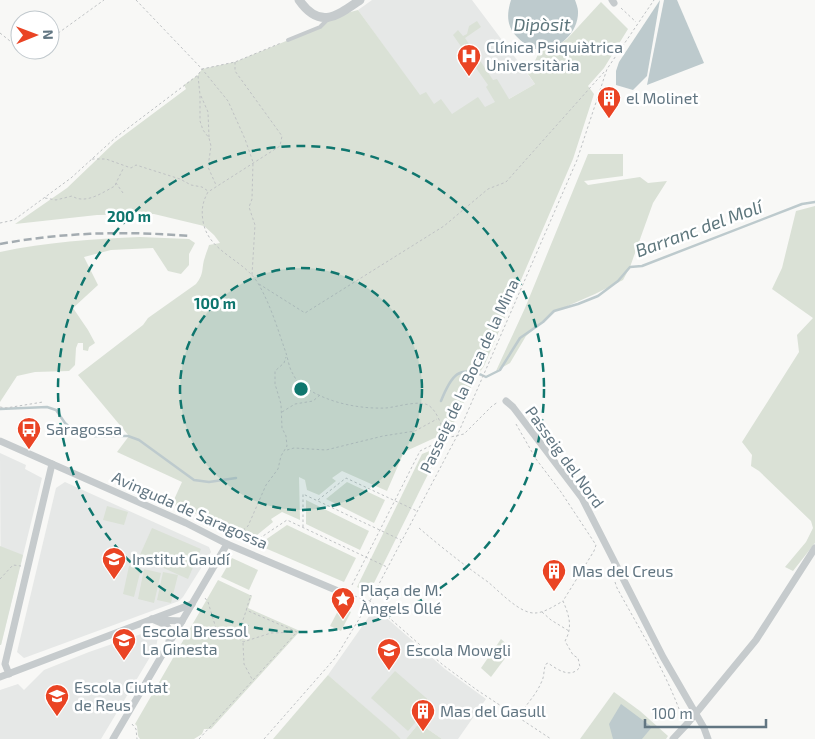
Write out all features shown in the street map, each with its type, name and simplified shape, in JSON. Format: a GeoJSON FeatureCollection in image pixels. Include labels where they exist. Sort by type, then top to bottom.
{"type":"FeatureCollection","features":[{"type":"Feature","properties":{"kind":"street"},"geometry":{"type":"LineString","coordinates":[[300,0],[310,12],[322,18],[335,17],[360,0]]}},
{"type":"Feature","properties":{"kind":"street","name":"Passeig del Nord"},"geometry":{"type":"LineString","coordinates":[[506,401],[582,498],[663,657],[696,714],[708,739]]}},
{"type":"Feature","properties":{"kind":"street","name":"Avinguda de Saragossa"},"geometry":{"type":"LineString","coordinates":[[0,441],[186,523],[227,544],[338,591]]}},
{"type":"Feature","properties":{"kind":"street"},"geometry":{"type":"LineString","coordinates":[[8,674],[5,664],[52,464]]}},
{"type":"Feature","properties":{"kind":"street"},"geometry":{"type":"LineString","coordinates":[[113,739],[227,544]]}},
{"type":"Feature","properties":{"kind":"street"},"geometry":{"type":"LineString","coordinates":[[672,739],[696,714],[756,640],[815,548]]}},
{"type":"Feature","properties":{"kind":"street"},"geometry":{"type":"LineString","coordinates":[[0,677],[192,604]]}},
{"type":"Feature","properties":{"kind":"street"},"geometry":{"type":"LineString","coordinates":[[169,613],[179,614],[182,621]]}},
{"type":"Feature","properties":{"kind":"street"},"geometry":{"type":"LineString","coordinates":[[152,619],[182,621]]}},
{"type":"Feature","properties":{"kind":"street"},"geometry":{"type":"LineString","coordinates":[[152,619],[169,629],[169,644]]}},
{"type":"Feature","properties":{"kind":"lane"},"geometry":{"type":"LineString","coordinates":[[288,40],[320,27],[328,18]]}},
{"type":"Feature","properties":{"kind":"path"},"geometry":{"type":"LineString","coordinates":[[60,32],[104,0]]}},
{"type":"Feature","properties":{"kind":"path"},"geometry":{"type":"LineString","coordinates":[[136,0],[202,69],[228,101],[245,139],[253,162],[252,199],[249,208],[255,225],[252,276]]}},
{"type":"Feature","properties":{"kind":"path","name":"Passeig de la Boca de la Mina"},"geometry":{"type":"LineString","coordinates":[[264,739],[336,657],[370,601],[457,436],[482,380],[577,160],[607,70],[654,0]]}},
{"type":"Feature","properties":{"kind":"path"},"geometry":{"type":"LineString","coordinates":[[613,1],[638,23]]}},
{"type":"Feature","properties":{"kind":"path"},"geometry":{"type":"LineString","coordinates":[[0,33],[10,41]]}},
{"type":"Feature","properties":{"kind":"path"},"geometry":{"type":"LineString","coordinates":[[0,223],[14,220],[71,178],[115,138],[198,75],[202,69],[235,62],[288,40]]}},
{"type":"Feature","properties":{"kind":"path"},"geometry":{"type":"LineString","coordinates":[[235,62],[235,71],[282,136],[280,146],[208,192],[204,199],[202,211],[204,226],[208,236],[217,248],[252,276],[259,284],[305,313],[444,226],[488,189],[506,182],[607,70]]}},
{"type":"Feature","properties":{"kind":"path"},"geometry":{"type":"LineString","coordinates":[[198,75],[200,121],[203,130],[209,138]]}},
{"type":"Feature","properties":{"kind":"path"},"geometry":{"type":"LineString","coordinates":[[200,95],[208,112],[211,146],[208,167],[216,186]]}},
{"type":"Feature","properties":{"kind":"path"},"geometry":{"type":"LineString","coordinates":[[92,159],[106,159],[131,168],[136,165],[151,169],[191,185],[202,186],[208,192]]}},
{"type":"Feature","properties":{"kind":"path"},"geometry":{"type":"LineString","coordinates":[[43,198],[56,200],[72,196],[82,200],[105,192],[115,186],[124,166]]}},
{"type":"Feature","properties":{"kind":"path"},"geometry":{"type":"LineString","coordinates":[[116,183],[122,193]]}},
{"type":"Feature","properties":{"kind":"path"},"geometry":{"type":"LineString","coordinates":[[259,284],[274,318],[292,374],[304,388],[344,404],[386,408],[422,404],[429,406],[438,419],[446,438]]}},
{"type":"Feature","properties":{"kind":"path"},"geometry":{"type":"LineString","coordinates":[[220,532],[229,535],[240,533],[248,526],[266,485],[278,469],[287,441],[282,428],[282,412],[280,397],[275,384],[275,371],[284,363],[287,356]]}},
{"type":"Feature","properties":{"kind":"path"},"geometry":{"type":"LineString","coordinates":[[282,412],[295,404],[313,401],[320,395]]}},
{"type":"Feature","properties":{"kind":"path","name":"Passeig del Nord"},"geometry":{"type":"LineString","coordinates":[[457,436],[464,434],[500,400],[506,401]]}},
{"type":"Feature","properties":{"kind":"path"},"geometry":{"type":"LineString","coordinates":[[0,407],[6,408],[43,402]]}},
{"type":"Feature","properties":{"kind":"path"},"geometry":{"type":"LineString","coordinates":[[418,528],[511,602],[529,612],[536,613],[563,601],[596,545],[526,443],[517,427],[513,415],[514,409]]}},
{"type":"Feature","properties":{"kind":"path"},"geometry":{"type":"LineString","coordinates":[[285,450],[294,448],[326,450],[383,436],[416,431],[438,419]]}},
{"type":"Feature","properties":{"kind":"path"},"geometry":{"type":"LineString","coordinates":[[352,584],[420,451],[446,438],[457,436]]}},
{"type":"Feature","properties":{"kind":"path"},"geometry":{"type":"LineString","coordinates":[[317,500],[346,478],[417,511]]}},
{"type":"Feature","properties":{"kind":"path"},"geometry":{"type":"LineString","coordinates":[[303,528],[303,494],[402,540]]}},
{"type":"Feature","properties":{"kind":"path"},"geometry":{"type":"LineString","coordinates":[[251,544],[287,520],[387,568]]}},
{"type":"Feature","properties":{"kind":"path"},"geometry":{"type":"LineString","coordinates":[[240,533],[241,538],[245,542]]}},
{"type":"Feature","properties":{"kind":"path"},"geometry":{"type":"LineString","coordinates":[[0,579],[13,565],[18,564],[22,566]]}},
{"type":"Feature","properties":{"kind":"path"},"geometry":{"type":"LineString","coordinates":[[617,568],[615,576],[617,588],[676,703],[682,720],[681,730]]}},
{"type":"Feature","properties":{"kind":"path"},"geometry":{"type":"LineString","coordinates":[[338,591],[370,601],[443,665],[551,739]]}},
{"type":"Feature","properties":{"kind":"path"},"geometry":{"type":"LineString","coordinates":[[204,597],[208,602],[218,635],[227,640],[234,635],[242,623],[251,595]]}},
{"type":"Feature","properties":{"kind":"path"},"geometry":{"type":"LineString","coordinates":[[518,717],[540,686],[545,674],[544,666],[546,664],[548,663],[559,671],[569,674],[576,672],[580,667],[578,658],[573,654],[566,641],[570,631],[570,624],[563,601]]}},
{"type":"Feature","properties":{"kind":"path"},"geometry":{"type":"LineString","coordinates":[[246,610],[297,632]]}},
{"type":"Feature","properties":{"kind":"path"},"geometry":{"type":"LineString","coordinates":[[542,611],[558,625],[570,631]]}},
{"type":"Feature","properties":{"kind":"path"},"geometry":{"type":"LineString","coordinates":[[243,642],[271,633],[297,632]]}},
{"type":"Feature","properties":{"kind":"path"},"geometry":{"type":"LineString","coordinates":[[199,739],[297,632]]}},
{"type":"Feature","properties":{"kind":"path"},"geometry":{"type":"LineString","coordinates":[[234,635],[243,642],[244,664],[253,680]]}},
{"type":"Feature","properties":{"kind":"path"},"geometry":{"type":"LineString","coordinates":[[131,723],[136,729],[137,739]]}},
{"type":"Feature","properties":{"kind":"shaded area","name":"Clínica Psiquiàtrica Universitària"},"geometry":{"type":"Polygon","coordinates":[[[372,0],[472,0],[535,84],[490,110],[455,145],[358,10],[372,0]]]}},
{"type":"Feature","properties":{"kind":"shaded area"},"geometry":{"type":"Polygon","coordinates":[[[601,2],[628,29],[604,68],[588,86],[594,94],[573,159],[484,366],[474,381],[449,433],[404,452],[387,491],[342,471],[332,478],[336,481],[319,495],[307,490],[305,480],[299,477],[300,520],[282,512],[271,519],[273,522],[251,540],[244,538],[245,535],[172,504],[182,482],[117,452],[129,436],[78,375],[143,325],[148,318],[196,284],[202,274],[209,245],[220,243],[204,226],[154,214],[97,215],[15,224],[67,188],[115,142],[186,89],[184,85],[198,75],[202,69],[235,62],[320,27],[328,18],[358,10],[420,95],[426,92],[434,104],[441,99],[452,114],[478,97],[485,107],[495,102],[486,87],[488,85],[453,35],[458,30],[463,36],[467,34],[469,26],[477,21],[481,27],[465,38],[493,80],[497,79],[509,99],[535,84],[523,67],[534,63],[540,50],[555,47],[567,39],[601,2]]]}},
{"type":"Feature","properties":{"kind":"shaded area"},"geometry":{"type":"Polygon","coordinates":[[[588,154],[623,154],[623,176],[584,181],[588,185],[640,177],[648,183],[667,181],[653,203],[630,267],[623,280],[556,311],[526,336],[510,363],[496,371],[525,308],[588,154]]]}},
{"type":"Feature","properties":{"kind":"shaded area"},"geometry":{"type":"Polygon","coordinates":[[[815,206],[815,543],[793,571],[785,567],[806,542],[813,528],[811,521],[759,471],[751,466],[752,455],[742,442],[799,352],[797,335],[813,318],[772,289],[782,268],[796,211],[815,206]]]}},
{"type":"Feature","properties":{"kind":"shaded area"},"geometry":{"type":"Polygon","coordinates":[[[140,237],[189,239],[195,243],[189,254],[189,265],[181,274],[168,271],[153,248],[111,250],[84,257],[98,285],[73,308],[95,343],[89,347],[88,351],[83,350],[83,343],[78,343],[75,365],[69,371],[35,372],[17,376],[0,402],[0,252],[70,242],[140,237]]]}},
{"type":"Feature","properties":{"kind":"shaded area"},"geometry":{"type":"Polygon","coordinates":[[[442,446],[369,593],[357,587],[422,454],[442,446]]]}},
{"type":"Feature","properties":{"kind":"shaded area"},"geometry":{"type":"Polygon","coordinates":[[[0,453],[26,465],[25,469],[42,478],[1,645],[0,453]]]}},
{"type":"Feature","properties":{"kind":"shaded area","name":"Institut Gaudí"},"geometry":{"type":"Polygon","coordinates":[[[65,482],[209,547],[211,552],[179,601],[24,658],[17,652],[56,488],[65,482]]]}},
{"type":"Feature","properties":{"kind":"shaded area"},"geometry":{"type":"Polygon","coordinates":[[[347,482],[385,500],[374,523],[326,499],[347,482]]]}},
{"type":"Feature","properties":{"kind":"shaded area"},"geometry":{"type":"Polygon","coordinates":[[[306,500],[369,531],[360,550],[306,524],[306,500]]]}},
{"type":"Feature","properties":{"kind":"shaded area"},"geometry":{"type":"Polygon","coordinates":[[[107,506],[128,512],[124,525],[103,520],[107,506]]]}},
{"type":"Feature","properties":{"kind":"shaded area"},"geometry":{"type":"Polygon","coordinates":[[[287,525],[356,558],[344,582],[258,545],[287,525]]]}},
{"type":"Feature","properties":{"kind":"shaded area"},"geometry":{"type":"Polygon","coordinates":[[[152,528],[201,549],[188,579],[139,557],[152,528]]]}},
{"type":"Feature","properties":{"kind":"shaded area"},"geometry":{"type":"Polygon","coordinates":[[[0,546],[23,555],[1,645],[0,645],[0,546]]]}},
{"type":"Feature","properties":{"kind":"shaded area"},"geometry":{"type":"Polygon","coordinates":[[[232,558],[258,570],[249,590],[221,577],[232,558]]]}},
{"type":"Feature","properties":{"kind":"shaded area"},"geometry":{"type":"Polygon","coordinates":[[[129,566],[141,569],[134,597],[123,594],[129,566]]]}},
{"type":"Feature","properties":{"kind":"shaded area"},"geometry":{"type":"Polygon","coordinates":[[[144,569],[161,573],[154,603],[138,599],[144,569]]]}},
{"type":"Feature","properties":{"kind":"shaded area"},"geometry":{"type":"Polygon","coordinates":[[[163,572],[178,575],[171,603],[157,600],[163,572]]]}},
{"type":"Feature","properties":{"kind":"shaded area"},"geometry":{"type":"Polygon","coordinates":[[[218,580],[252,596],[248,608],[300,631],[211,729],[204,729],[202,734],[194,739],[140,739],[135,724],[218,580]]]}},
{"type":"Feature","properties":{"kind":"shaded area"},"geometry":{"type":"Polygon","coordinates":[[[340,607],[351,612],[341,631],[330,626],[340,607]]]}},
{"type":"Feature","properties":{"kind":"shaded area","name":"Escola Mowgli"},"geometry":{"type":"Polygon","coordinates":[[[375,608],[445,669],[486,699],[458,739],[442,739],[419,723],[406,739],[401,739],[328,675],[375,608]]]}},
{"type":"Feature","properties":{"kind":"shaded area","name":"Escola Ciutat de Reus"},"geometry":{"type":"Polygon","coordinates":[[[150,631],[158,637],[156,647],[101,739],[0,739],[0,690],[18,684],[24,690],[44,670],[150,631]]]}},
{"type":"Feature","properties":{"kind":"shaded area"},"geometry":{"type":"Polygon","coordinates":[[[501,639],[512,649],[491,677],[481,668],[501,639]]]}},
{"type":"Feature","properties":{"kind":"shaded area"},"geometry":{"type":"Polygon","coordinates":[[[395,671],[432,703],[408,731],[371,698],[395,671]]]}},
{"type":"Feature","properties":{"kind":"shaded area"},"geometry":{"type":"Polygon","coordinates":[[[328,675],[396,734],[401,739],[273,739],[328,675]]]}},
{"type":"Feature","properties":{"kind":"shaded area"},"geometry":{"type":"Polygon","coordinates":[[[614,692],[640,711],[668,736],[666,739],[580,739],[614,692]]]}},
{"type":"Feature","properties":{"kind":"shaded area"},"geometry":{"type":"Polygon","coordinates":[[[419,723],[442,739],[406,739],[419,723]]]}},
{"type":"Feature","properties":{"kind":"water","name":"Dipòsit"},"geometry":{"type":"Polygon","coordinates":[[[511,0],[575,0],[578,18],[568,38],[556,46],[542,50],[533,48],[514,34],[511,29],[508,13],[511,0]]]}},
{"type":"Feature","properties":{"kind":"water"},"geometry":{"type":"Polygon","coordinates":[[[660,0],[647,76],[633,90],[616,85],[616,71],[619,62],[660,0]]]}},
{"type":"Feature","properties":{"kind":"water"},"geometry":{"type":"Polygon","coordinates":[[[664,0],[677,0],[704,63],[647,85],[664,0]]]}},
{"type":"Feature","properties":{"kind":"water"},"geometry":{"type":"Polygon","coordinates":[[[621,704],[652,727],[642,739],[613,739],[609,724],[621,704]]]}},
{"type":"Feature","properties":{"kind":"waterway","name":"Barranc del Molí"},"geometry":{"type":"LineString","coordinates":[[441,401],[448,385],[457,374],[469,371],[486,377],[500,370],[520,338],[543,322],[554,311],[598,296],[618,281],[630,267],[642,266],[802,204],[815,202]]}},
{"type":"Feature","properties":{"kind":"waterway","name":"Barranc del Molí"},"geometry":{"type":"LineString","coordinates":[[0,409],[47,407],[56,410],[65,423],[74,431],[95,436],[128,436],[139,440],[194,480],[209,482],[236,478]]}},
{"type":"Feature","properties":{"kind":"railway"},"geometry":{"type":"LineString","coordinates":[[0,244],[71,235],[143,233],[191,236]]}},
{"type":"Feature","properties":{"kind":"place","name":"Clínica Psiquiàtrica Universitària"},"geometry":{"type":"Point","coordinates":[469,77]}},
{"type":"Feature","properties":{"kind":"place","name":"el Molinet"},"geometry":{"type":"Point","coordinates":[609,119]}},
{"type":"Feature","properties":{"kind":"place","name":"Saragossa"},"geometry":{"type":"Point","coordinates":[29,450]}},
{"type":"Feature","properties":{"kind":"place","name":"Institut Gaudí"},"geometry":{"type":"Point","coordinates":[114,580]}},
{"type":"Feature","properties":{"kind":"place","name":"Mas del Creus"},"geometry":{"type":"Point","coordinates":[554,592]}},
{"type":"Feature","properties":{"kind":"place","name":"Plaça de M. Àngels Ollé"},"geometry":{"type":"Point","coordinates":[343,620]}},
{"type":"Feature","properties":{"kind":"place","name":"Escola Bressol La Ginesta"},"geometry":{"type":"Point","coordinates":[124,661]}},
{"type":"Feature","properties":{"kind":"place","name":"Escola Mowgli"},"geometry":{"type":"Point","coordinates":[389,671]}},
{"type":"Feature","properties":{"kind":"place","name":"Escola Ciutat de Reus"},"geometry":{"type":"Point","coordinates":[57,717]}},
{"type":"Feature","properties":{"kind":"place","name":"Mas del Gasull"},"geometry":{"type":"Point","coordinates":[423,732]}}]}
